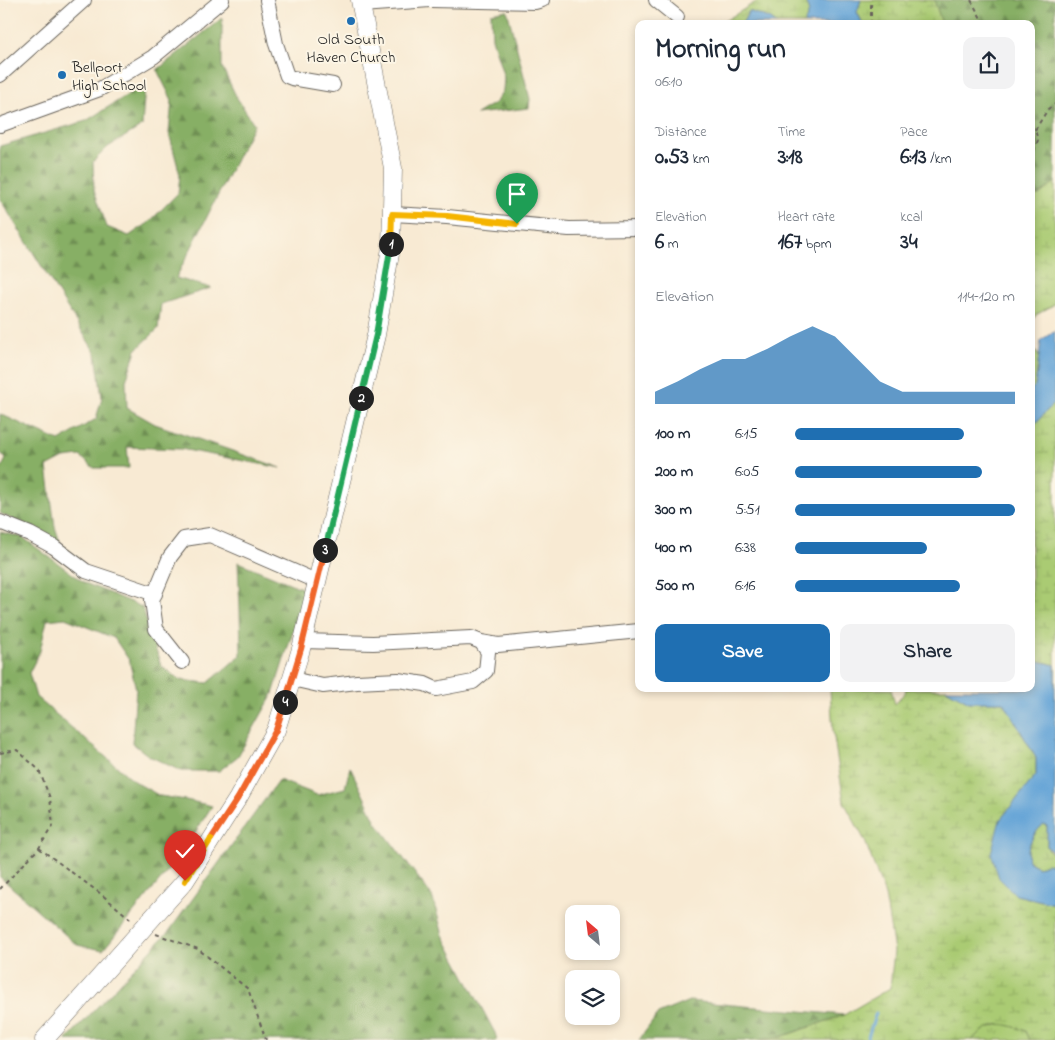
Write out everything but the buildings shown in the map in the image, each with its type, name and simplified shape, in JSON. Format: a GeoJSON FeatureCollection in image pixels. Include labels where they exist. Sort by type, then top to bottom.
{"type":"FeatureCollection","features":[{"type":"Feature","properties":{"kind":"main road"},"geometry":{"type":"LineString","coordinates":[[44,1040],[185,881],[238,798],[276,730],[292,679],[318,582],[376,335],[391,248],[393,168],[360,2]]}},
{"type":"Feature","properties":{"kind":"street"},"geometry":{"type":"LineString","coordinates":[[0,75],[84,0]]}},
{"type":"Feature","properties":{"kind":"street"},"geometry":{"type":"LineString","coordinates":[[267,0],[276,44],[287,76],[333,85]]}},
{"type":"Feature","properties":{"kind":"street"},"geometry":{"type":"LineString","coordinates":[[360,2],[431,0],[535,2],[542,0]]}},
{"type":"Feature","properties":{"kind":"street"},"geometry":{"type":"LineString","coordinates":[[656,0],[677,16]]}},
{"type":"Feature","properties":{"kind":"street"},"geometry":{"type":"LineString","coordinates":[[0,125],[100,89],[153,57],[218,1]]}},
{"type":"Feature","properties":{"kind":"street"},"geometry":{"type":"LineString","coordinates":[[392,214],[447,216],[569,229],[635,228]]}},
{"type":"Feature","properties":{"kind":"street"},"geometry":{"type":"LineString","coordinates":[[0,522],[30,534],[54,547],[86,571],[155,594]]}},
{"type":"Feature","properties":{"kind":"street"},"geometry":{"type":"LineString","coordinates":[[182,662],[156,629],[152,600],[170,557],[184,539],[210,535],[318,582]]}},
{"type":"Feature","properties":{"kind":"street"},"geometry":{"type":"LineString","coordinates":[[303,641],[373,643],[471,638],[498,645],[635,631]]}},
{"type":"Feature","properties":{"kind":"street"},"geometry":{"type":"LineString","coordinates":[[292,679],[323,686],[398,680],[425,684],[436,688],[473,682],[486,670],[488,652],[481,642]]}},
{"type":"Feature","properties":{"kind":"path"},"geometry":{"type":"LineString","coordinates":[[870,20],[872,0]]}},
{"type":"Feature","properties":{"kind":"path"},"geometry":{"type":"LineString","coordinates":[[971,0],[982,20]]}},
{"type":"Feature","properties":{"kind":"path"},"geometry":{"type":"LineString","coordinates":[[1035,148],[1038,140],[1036,130],[1048,109],[1055,104]]}},
{"type":"Feature","properties":{"kind":"path"},"geometry":{"type":"LineString","coordinates":[[0,752],[17,750],[40,770],[50,798],[53,826],[39,848],[0,889]]}},
{"type":"Feature","properties":{"kind":"path"},"geometry":{"type":"LineString","coordinates":[[39,848],[101,894],[142,929],[198,949],[248,989],[266,1040]]}},
{"type":"Feature","properties":{"kind":"green space"},"geometry":{"type":"Polygon","coordinates":[[[759,0],[805,0],[809,12],[806,20],[772,20],[749,11],[744,20],[726,20],[759,0]]]}},
{"type":"Feature","properties":{"kind":"green space"},"geometry":{"type":"Polygon","coordinates":[[[861,0],[934,0],[941,20],[861,20],[857,12],[861,0]]]}},
{"type":"Feature","properties":{"kind":"green space"},"geometry":{"type":"Polygon","coordinates":[[[934,0],[1055,0],[1055,182],[1039,195],[1035,196],[1035,20],[941,20],[934,0]]]}},
{"type":"Feature","properties":{"kind":"green space"},"geometry":{"type":"Polygon","coordinates":[[[507,10],[530,99],[529,108],[476,114],[496,102],[503,90],[504,78],[492,38],[491,13],[507,10]]]}},
{"type":"Feature","properties":{"kind":"green space"},"geometry":{"type":"Polygon","coordinates":[[[222,18],[222,67],[237,98],[254,124],[176,278],[211,288],[161,304],[158,329],[136,350],[126,381],[127,408],[155,424],[281,468],[181,449],[127,447],[129,468],[94,468],[80,456],[64,458],[47,467],[55,527],[61,545],[0,513],[0,471],[6,459],[0,452],[0,414],[59,441],[96,419],[102,398],[96,354],[0,199],[0,146],[86,121],[145,84],[142,126],[108,147],[93,162],[94,190],[107,227],[129,236],[148,223],[178,193],[180,175],[169,133],[172,100],[157,70],[222,18]]]}},
{"type":"Feature","properties":{"kind":"green space"},"geometry":{"type":"Polygon","coordinates":[[[1055,182],[1055,304],[1035,316],[1035,196],[1039,195],[1055,182]]]}},
{"type":"Feature","properties":{"kind":"green space"},"geometry":{"type":"Polygon","coordinates":[[[1035,351],[1039,356],[1035,386],[1035,351]]]}},
{"type":"Feature","properties":{"kind":"green space"},"geometry":{"type":"Polygon","coordinates":[[[1054,403],[1055,665],[1035,660],[1035,424],[1054,403]]]}},
{"type":"Feature","properties":{"kind":"green space"},"geometry":{"type":"Polygon","coordinates":[[[0,532],[22,537],[85,583],[142,607],[161,666],[180,680],[208,683],[241,655],[238,562],[306,590],[273,694],[238,756],[219,771],[181,771],[149,756],[132,743],[136,689],[129,660],[114,638],[65,618],[47,620],[40,651],[29,673],[36,697],[135,782],[160,796],[212,806],[180,856],[103,950],[77,945],[0,877],[0,532]]]}},
{"type":"Feature","properties":{"kind":"green space"},"geometry":{"type":"Polygon","coordinates":[[[830,692],[892,692],[895,704],[905,692],[951,692],[969,702],[1004,702],[1036,758],[1036,775],[1000,820],[1016,895],[1055,904],[1055,1040],[1030,1040],[1026,1031],[1003,1024],[986,1029],[971,1040],[757,1040],[781,1037],[844,1015],[890,988],[894,951],[885,895],[865,841],[844,802],[833,731],[830,692]]]}},
{"type":"Feature","properties":{"kind":"green space"},"geometry":{"type":"Polygon","coordinates":[[[350,767],[376,822],[432,896],[443,935],[497,1040],[66,1040],[170,930],[279,780],[317,795],[345,788],[350,767]]]}},
{"type":"Feature","properties":{"kind":"green space"},"geometry":{"type":"Polygon","coordinates":[[[1044,824],[1047,826],[1047,847],[1055,858],[1055,866],[1047,864],[1039,867],[1028,861],[1027,856],[1031,841],[1044,824]]]}},
{"type":"Feature","properties":{"kind":"green space"},"geometry":{"type":"Polygon","coordinates":[[[689,1001],[844,1015],[781,1037],[757,1040],[639,1040],[658,1014],[689,1001]]]}},
{"type":"Feature","properties":{"kind":"green space"},"geometry":{"type":"Polygon","coordinates":[[[1004,1023],[1026,1031],[1030,1040],[971,1040],[987,1028],[1004,1023]]]}},
{"type":"Feature","properties":{"kind":"water"},"geometry":{"type":"Polygon","coordinates":[[[805,0],[861,0],[857,12],[861,20],[806,20],[809,12],[805,0]]]}},
{"type":"Feature","properties":{"kind":"water"},"geometry":{"type":"Polygon","coordinates":[[[749,11],[772,20],[744,20],[749,11]]]}},
{"type":"Feature","properties":{"kind":"water"},"geometry":{"type":"Polygon","coordinates":[[[1055,331],[1054,403],[1035,424],[1035,386],[1041,340],[1055,331]]]}},
{"type":"Feature","properties":{"kind":"water"},"geometry":{"type":"Polygon","coordinates":[[[1035,660],[1055,665],[1055,858],[1052,851],[1047,847],[1047,826],[1044,824],[1031,841],[1027,856],[1028,861],[1038,867],[1047,864],[1055,865],[1055,904],[1016,895],[999,878],[991,853],[1000,820],[1036,775],[1036,758],[1004,702],[969,702],[951,692],[1035,692],[1035,660]]]}},
{"type":"Feature","properties":{"kind":"waterway"},"geometry":{"type":"LineString","coordinates":[[867,1040],[876,1013]]}},
{"type":"Feature","properties":{"kind":"place","name":"Old South Haven Church"},"geometry":{"type":"Point","coordinates":[351,21]}},
{"type":"Feature","properties":{"kind":"place","name":"Bellport High School"},"geometry":{"type":"Point","coordinates":[62,75]}},
{"type":"Feature","properties":{"kind":"route"},"geometry":{"type":"LineString","coordinates":[[185,881],[238,798],[276,730],[301,649],[376,335],[391,248],[392,214],[447,216],[517,224]]}}]}
